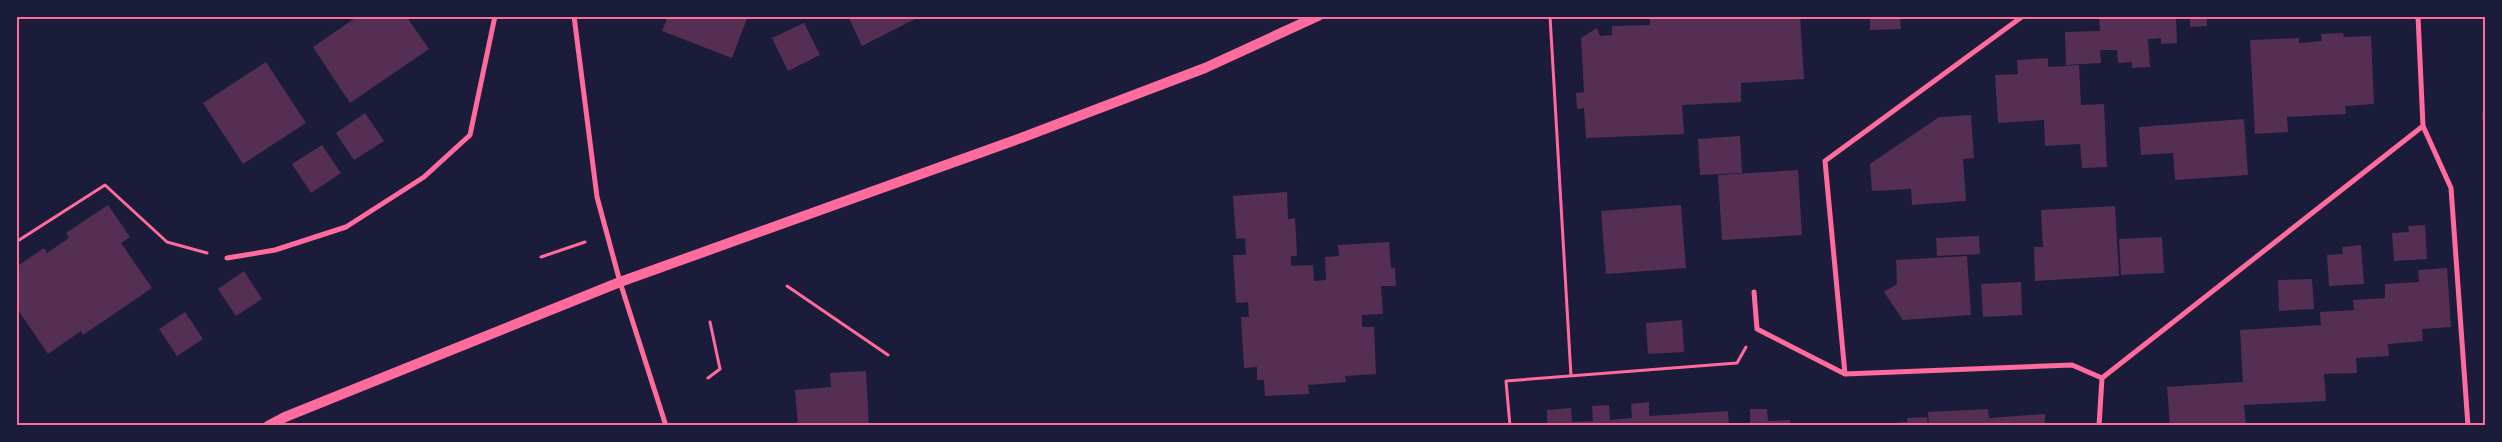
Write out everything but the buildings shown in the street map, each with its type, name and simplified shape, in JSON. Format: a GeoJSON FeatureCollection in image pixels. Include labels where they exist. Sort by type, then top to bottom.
{"type":"FeatureCollection","features":[{"type":"Feature","properties":{"kind":"main road"},"geometry":{"type":"LineString","coordinates":[[268,426],[285,417],[620,282],[1021,138],[1205,68],[1318,16]]}},
{"type":"Feature","properties":{"kind":"street"},"geometry":{"type":"LineString","coordinates":[[227,258],[275,250],[346,227],[424,177],[470,135],[495,16]]}},
{"type":"Feature","properties":{"kind":"street"},"geometry":{"type":"LineString","coordinates":[[574,16],[597,197],[620,282],[666,426]]}},
{"type":"Feature","properties":{"kind":"street"},"geometry":{"type":"LineString","coordinates":[[1845,374],[1825,162],[2023,16]]}},
{"type":"Feature","properties":{"kind":"street"},"geometry":{"type":"LineString","coordinates":[[2418,16],[2423,126],[2451,188],[2468,426]]}},
{"type":"Feature","properties":{"kind":"street"},"geometry":{"type":"LineString","coordinates":[[2099,426],[2102,378],[2423,126]]}},
{"type":"Feature","properties":{"kind":"street"},"geometry":{"type":"LineString","coordinates":[[1754,292],[1757,329],[1845,374],[2072,365],[2102,378]]}},
{"type":"Feature","properties":{"kind":"path"},"geometry":{"type":"LineString","coordinates":[[1550,16],[1571,376]]}},
{"type":"Feature","properties":{"kind":"path"},"geometry":{"type":"LineString","coordinates":[[16,242],[105,185],[167,242],[227,258]]}},
{"type":"Feature","properties":{"kind":"path"},"geometry":{"type":"LineString","coordinates":[[541,257],[607,234]]}},
{"type":"Feature","properties":{"kind":"path"},"geometry":{"type":"LineString","coordinates":[[787,286],[888,355]]}},
{"type":"Feature","properties":{"kind":"path"},"geometry":{"type":"LineString","coordinates":[[708,378],[720,370],[710,322]]}},
{"type":"Feature","properties":{"kind":"path"},"geometry":{"type":"LineString","coordinates":[[1510,426],[1506,381],[1737,364],[1757,329]]}}]}
